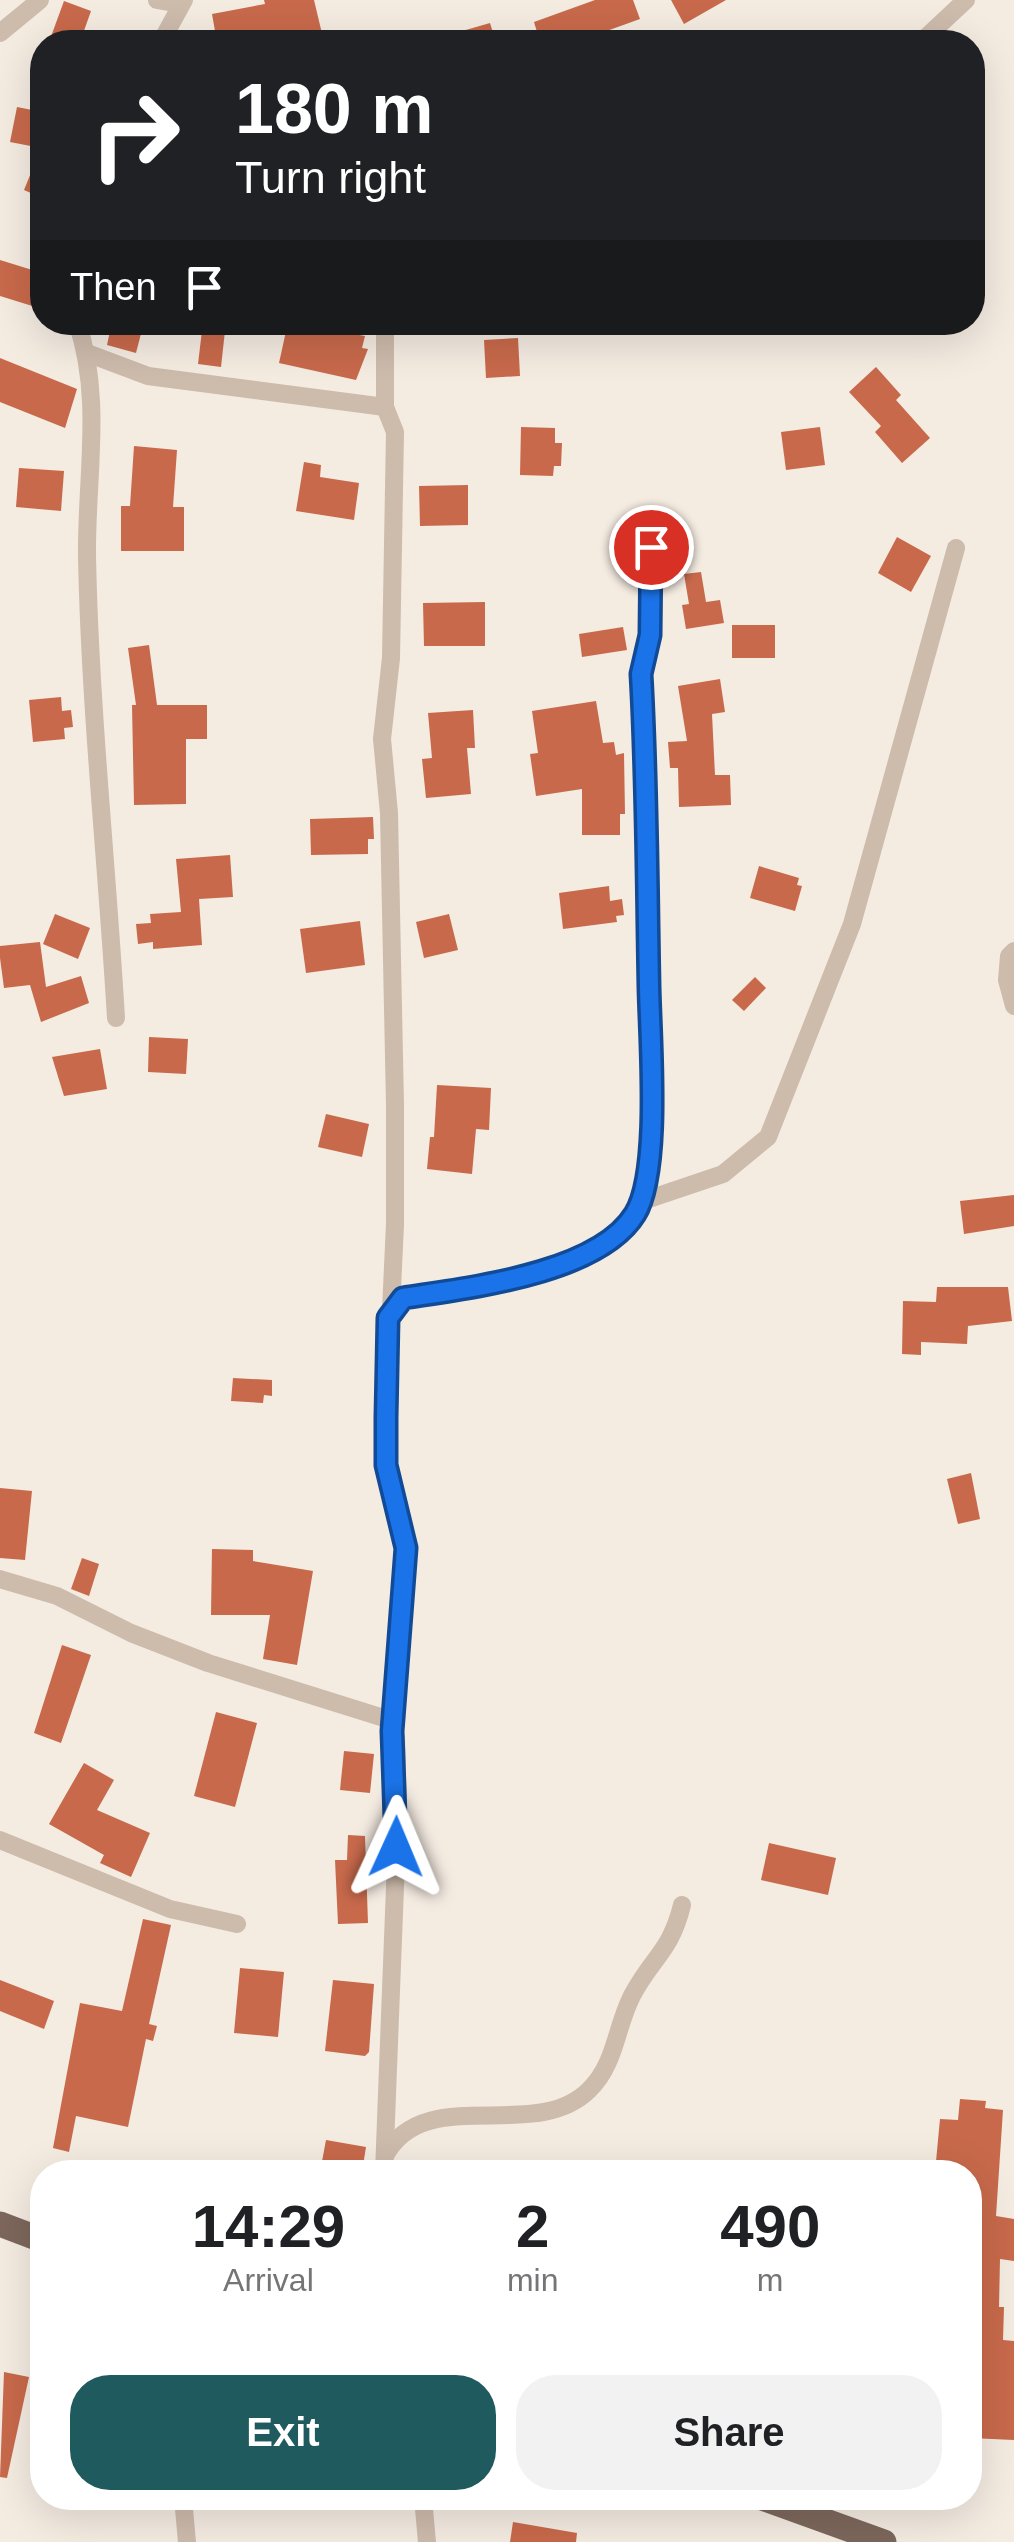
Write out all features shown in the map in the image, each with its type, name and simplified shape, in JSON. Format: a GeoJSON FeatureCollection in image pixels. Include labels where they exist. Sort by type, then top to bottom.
{"type":"FeatureCollection","features":[{"type":"Feature","properties":{"kind":"main road"},"geometry":{"type":"LineString","coordinates":[[0,2224],[30,2235]]}},
{"type":"Feature","properties":{"kind":"main road"},"geometry":{"type":"LineString","coordinates":[[795,2510],[884,2542]]}},
{"type":"Feature","properties":{"kind":"street"},"geometry":{"type":"LineString","coordinates":[[0,33],[40,0]]}},
{"type":"Feature","properties":{"kind":"street"},"geometry":{"type":"LineString","coordinates":[[157,0],[182,2],[167,30]]}},
{"type":"Feature","properties":{"kind":"street"},"geometry":{"type":"LineString","coordinates":[[934,30],[966,0]]}},
{"type":"Feature","properties":{"kind":"street"},"geometry":{"type":"LineString","coordinates":[[81,335],[87,353],[93,409],[87,555],[116,1018]]}},
{"type":"Feature","properties":{"kind":"street"},"geometry":{"type":"LineString","coordinates":[[385,335],[386,407],[394,432],[391,658],[382,740],[388,812],[395,1105],[386,1465],[406,1548],[392,1731],[398,1810],[385,2160]]}},
{"type":"Feature","properties":{"kind":"street"},"geometry":{"type":"LineString","coordinates":[[87,353],[148,376],[386,407]]}},
{"type":"Feature","properties":{"kind":"street"},"geometry":{"type":"LineString","coordinates":[[388,1318],[403,1298],[530,1276],[593,1249],[634,1218],[640,1202],[651,1118],[641,674],[650,635],[651,547]]}},
{"type":"Feature","properties":{"kind":"street"},"geometry":{"type":"LineString","coordinates":[[640,1202],[723,1174],[768,1138],[852,924],[956,548]]}},
{"type":"Feature","properties":{"kind":"street"},"geometry":{"type":"LineString","coordinates":[[1014,951],[1008,956],[1007,980],[1014,1006]]}},
{"type":"Feature","properties":{"kind":"street"},"geometry":{"type":"LineString","coordinates":[[0,1578],[58,1596],[131,1633],[208,1663],[338,1706],[376,1712],[387,1719],[392,1731]]}},
{"type":"Feature","properties":{"kind":"street"},"geometry":{"type":"LineString","coordinates":[[0,1840],[170,1909],[237,1924]]}},
{"type":"Feature","properties":{"kind":"street"},"geometry":{"type":"LineString","coordinates":[[386,2160],[392,2142],[432,2122],[455,2116],[533,2116],[564,2107],[589,2091],[605,2069],[633,1993],[674,1940],[682,1906]]}},
{"type":"Feature","properties":{"kind":"street"},"geometry":{"type":"LineString","coordinates":[[185,2510],[187,2542]]}},
{"type":"Feature","properties":{"kind":"street"},"geometry":{"type":"LineString","coordinates":[[424,2510],[427,2542]]}},
{"type":"Feature","properties":{"kind":"building"},"geometry":{"type":"Polygon","coordinates":[[[264,0],[314,0],[321,30],[215,30],[212,14],[265,4],[264,0]]]}},
{"type":"Feature","properties":{"kind":"building"},"geometry":{"type":"Polygon","coordinates":[[[595,0],[633,0],[640,19],[609,30],[536,30],[534,22],[595,0]]]}},
{"type":"Feature","properties":{"kind":"building"},"geometry":{"type":"Polygon","coordinates":[[[671,0],[726,0],[684,24],[671,0]]]}},
{"type":"Feature","properties":{"kind":"building"},"geometry":{"type":"Polygon","coordinates":[[[64,1],[91,11],[84,30],[53,30],[64,1]]]}},
{"type":"Feature","properties":{"kind":"building"},"geometry":{"type":"Polygon","coordinates":[[[490,23],[492,30],[466,30],[490,23]]]}},
{"type":"Feature","properties":{"kind":"building"},"geometry":{"type":"Polygon","coordinates":[[[17,107],[30,110],[30,146],[10,142],[17,107]]]}},
{"type":"Feature","properties":{"kind":"building"},"geometry":{"type":"Polygon","coordinates":[[[0,260],[30,269],[30,305],[0,296],[0,260]]]}},
{"type":"Feature","properties":{"kind":"building"},"geometry":{"type":"Polygon","coordinates":[[[109,335],[141,335],[136,353],[107,345],[109,335]]]}},
{"type":"Feature","properties":{"kind":"building"},"geometry":{"type":"Polygon","coordinates":[[[201,335],[225,335],[221,367],[198,364],[201,335]]]}},
{"type":"Feature","properties":{"kind":"building"},"geometry":{"type":"Polygon","coordinates":[[[285,335],[365,336],[362,348],[368,349],[356,380],[279,363],[285,335]]]}},
{"type":"Feature","properties":{"kind":"building"},"geometry":{"type":"Polygon","coordinates":[[[518,338],[520,376],[486,378],[484,340],[518,338]]]}},
{"type":"Feature","properties":{"kind":"building"},"geometry":{"type":"Polygon","coordinates":[[[0,358],[77,389],[65,428],[0,402],[0,358]]]}},
{"type":"Feature","properties":{"kind":"building"},"geometry":{"type":"Polygon","coordinates":[[[876,367],[901,395],[896,400],[930,438],[902,463],[875,432],[881,426],[849,392],[876,367]]]}},
{"type":"Feature","properties":{"kind":"building"},"geometry":{"type":"Polygon","coordinates":[[[521,427],[555,428],[555,443],[562,443],[561,466],[554,466],[553,476],[520,475],[521,427]]]}},
{"type":"Feature","properties":{"kind":"building"},"geometry":{"type":"Polygon","coordinates":[[[820,427],[825,465],[786,470],[781,432],[820,427]]]}},
{"type":"Feature","properties":{"kind":"building"},"geometry":{"type":"Polygon","coordinates":[[[134,446],[177,450],[173,507],[184,507],[184,551],[121,551],[121,506],[130,506],[134,446]]]}},
{"type":"Feature","properties":{"kind":"building"},"geometry":{"type":"Polygon","coordinates":[[[304,462],[321,465],[320,477],[359,483],[354,520],[296,511],[304,462]]]}},
{"type":"Feature","properties":{"kind":"building"},"geometry":{"type":"Polygon","coordinates":[[[19,468],[64,471],[61,511],[16,507],[19,468]]]}},
{"type":"Feature","properties":{"kind":"building"},"geometry":{"type":"Polygon","coordinates":[[[468,485],[468,525],[420,526],[419,486],[468,485]]]}},
{"type":"Feature","properties":{"kind":"building"},"geometry":{"type":"Polygon","coordinates":[[[897,537],[931,556],[911,592],[878,573],[897,537]]]}},
{"type":"Feature","properties":{"kind":"building"},"geometry":{"type":"Polygon","coordinates":[[[701,572],[706,602],[720,600],[724,623],[686,629],[682,605],[689,604],[684,574],[701,572]]]}},
{"type":"Feature","properties":{"kind":"building"},"geometry":{"type":"Polygon","coordinates":[[[485,602],[485,646],[424,646],[423,603],[485,602]]]}},
{"type":"Feature","properties":{"kind":"building"},"geometry":{"type":"Polygon","coordinates":[[[732,625],[775,625],[775,658],[732,658],[732,625]]]}},
{"type":"Feature","properties":{"kind":"building"},"geometry":{"type":"Polygon","coordinates":[[[623,627],[627,650],[582,657],[579,634],[623,627]]]}},
{"type":"Feature","properties":{"kind":"building"},"geometry":{"type":"Polygon","coordinates":[[[149,645],[157,705],[207,705],[207,739],[186,739],[186,804],[134,805],[132,705],[136,705],[128,648],[149,645]]]}},
{"type":"Feature","properties":{"kind":"building"},"geometry":{"type":"Polygon","coordinates":[[[720,679],[725,712],[712,714],[715,775],[730,775],[731,805],[679,807],[678,768],[670,768],[668,742],[687,741],[678,686],[720,679]]]}},
{"type":"Feature","properties":{"kind":"building"},"geometry":{"type":"Polygon","coordinates":[[[61,697],[62,711],[71,710],[73,727],[64,728],[65,739],[33,742],[29,700],[61,697]]]}},
{"type":"Feature","properties":{"kind":"building"},"geometry":{"type":"Polygon","coordinates":[[[596,701],[603,743],[614,742],[616,755],[624,753],[625,814],[620,814],[620,835],[582,835],[582,789],[536,796],[530,754],[538,753],[532,711],[596,701]]]}},
{"type":"Feature","properties":{"kind":"building"},"geometry":{"type":"Polygon","coordinates":[[[473,710],[475,748],[467,748],[471,794],[426,798],[422,759],[432,758],[428,713],[473,710]]]}},
{"type":"Feature","properties":{"kind":"building"},"geometry":{"type":"Polygon","coordinates":[[[373,817],[374,839],[368,839],[368,854],[311,855],[310,819],[373,817]]]}},
{"type":"Feature","properties":{"kind":"building"},"geometry":{"type":"Polygon","coordinates":[[[230,855],[233,897],[199,899],[202,945],[153,949],[153,942],[138,944],[136,924],[151,923],[150,914],[181,912],[176,859],[230,855]]]}},
{"type":"Feature","properties":{"kind":"building"},"geometry":{"type":"Polygon","coordinates":[[[759,866],[799,878],[797,885],[802,886],[795,911],[750,898],[759,866]]]}},
{"type":"Feature","properties":{"kind":"building"},"geometry":{"type":"Polygon","coordinates":[[[609,886],[610,901],[622,899],[624,915],[616,916],[617,922],[563,929],[559,893],[609,886]]]}},
{"type":"Feature","properties":{"kind":"building"},"geometry":{"type":"Polygon","coordinates":[[[55,914],[90,928],[78,959],[43,944],[55,914]]]}},
{"type":"Feature","properties":{"kind":"building"},"geometry":{"type":"Polygon","coordinates":[[[449,914],[458,950],[424,958],[416,922],[449,914]]]}},
{"type":"Feature","properties":{"kind":"building"},"geometry":{"type":"Polygon","coordinates":[[[360,921],[365,965],[306,973],[300,929],[360,921]]]}},
{"type":"Feature","properties":{"kind":"building"},"geometry":{"type":"Polygon","coordinates":[[[40,942],[46,987],[81,976],[89,1003],[41,1022],[30,985],[4,988],[0,958],[0,946],[40,942]]]}},
{"type":"Feature","properties":{"kind":"building"},"geometry":{"type":"Polygon","coordinates":[[[755,977],[766,988],[744,1011],[732,1000],[755,977]]]}},
{"type":"Feature","properties":{"kind":"building"},"geometry":{"type":"Polygon","coordinates":[[[149,1037],[188,1039],[186,1074],[148,1072],[149,1037]]]}},
{"type":"Feature","properties":{"kind":"building"},"geometry":{"type":"Polygon","coordinates":[[[100,1049],[107,1089],[64,1096],[52,1057],[100,1049]]]}},
{"type":"Feature","properties":{"kind":"building"},"geometry":{"type":"Polygon","coordinates":[[[437,1085],[491,1088],[489,1130],[476,1129],[472,1174],[427,1169],[430,1137],[434,1137],[437,1085]]]}},
{"type":"Feature","properties":{"kind":"building"},"geometry":{"type":"Polygon","coordinates":[[[326,1114],[369,1124],[362,1157],[318,1147],[326,1114]]]}},
{"type":"Feature","properties":{"kind":"building"},"geometry":{"type":"Polygon","coordinates":[[[1014,1195],[1014,1226],[964,1234],[960,1201],[1014,1195]]]}},
{"type":"Feature","properties":{"kind":"building"},"geometry":{"type":"Polygon","coordinates":[[[937,1287],[1008,1287],[1012,1321],[968,1326],[967,1344],[921,1342],[921,1355],[902,1354],[903,1301],[936,1302],[937,1287]]]}},
{"type":"Feature","properties":{"kind":"building"},"geometry":{"type":"Polygon","coordinates":[[[233,1378],[272,1380],[272,1396],[264,1395],[263,1403],[231,1401],[233,1378]]]}},
{"type":"Feature","properties":{"kind":"building"},"geometry":{"type":"Polygon","coordinates":[[[971,1473],[980,1519],[958,1524],[947,1479],[971,1473]]]}},
{"type":"Feature","properties":{"kind":"building"},"geometry":{"type":"Polygon","coordinates":[[[0,1488],[32,1491],[25,1560],[0,1558],[0,1488]]]}},
{"type":"Feature","properties":{"kind":"building"},"geometry":{"type":"Polygon","coordinates":[[[212,1549],[253,1550],[253,1561],[313,1571],[297,1665],[263,1659],[270,1615],[211,1615],[212,1549]]]}},
{"type":"Feature","properties":{"kind":"building"},"geometry":{"type":"Polygon","coordinates":[[[82,1558],[99,1564],[89,1596],[71,1589],[82,1558]]]}},
{"type":"Feature","properties":{"kind":"building"},"geometry":{"type":"Polygon","coordinates":[[[62,1645],[91,1655],[61,1743],[34,1733],[62,1645]]]}},
{"type":"Feature","properties":{"kind":"building"},"geometry":{"type":"Polygon","coordinates":[[[216,1712],[257,1723],[235,1807],[194,1796],[216,1712]]]}},
{"type":"Feature","properties":{"kind":"building"},"geometry":{"type":"Polygon","coordinates":[[[344,1751],[374,1754],[370,1793],[340,1790],[344,1751]]]}},
{"type":"Feature","properties":{"kind":"building"},"geometry":{"type":"Polygon","coordinates":[[[84,1763],[114,1780],[97,1810],[150,1833],[131,1877],[100,1863],[104,1855],[49,1824],[84,1763]]]}},
{"type":"Feature","properties":{"kind":"building"},"geometry":{"type":"Polygon","coordinates":[[[348,1835],[365,1836],[368,1923],[338,1924],[335,1860],[347,1860],[348,1835]]]}},
{"type":"Feature","properties":{"kind":"building"},"geometry":{"type":"Polygon","coordinates":[[[769,1843],[836,1858],[828,1895],[761,1880],[769,1843]]]}},
{"type":"Feature","properties":{"kind":"building"},"geometry":{"type":"Polygon","coordinates":[[[143,1919],[171,1925],[149,2024],[157,2026],[153,2041],[146,2039],[128,2127],[76,2116],[69,2152],[53,2148],[80,2003],[122,2011],[143,1919]]]}},
{"type":"Feature","properties":{"kind":"building"},"geometry":{"type":"Polygon","coordinates":[[[240,1968],[284,1972],[278,2037],[234,2033],[240,1968]]]}},
{"type":"Feature","properties":{"kind":"building"},"geometry":{"type":"Polygon","coordinates":[[[0,1980],[54,2001],[44,2029],[0,2011],[0,1980]]]}},
{"type":"Feature","properties":{"kind":"building"},"geometry":{"type":"Polygon","coordinates":[[[333,1980],[374,1984],[369,2052],[365,2056],[325,2051],[333,1980]]]}},
{"type":"Feature","properties":{"kind":"building"},"geometry":{"type":"Polygon","coordinates":[[[960,2099],[986,2101],[985,2108],[1003,2110],[996,2216],[1014,2219],[1014,2261],[1000,2259],[999,2307],[1004,2307],[1003,2340],[1014,2341],[1014,2440],[982,2439],[982,2160],[936,2160],[940,2119],[958,2120],[960,2099]]]}},
{"type":"Feature","properties":{"kind":"building"},"geometry":{"type":"Polygon","coordinates":[[[326,2140],[366,2147],[364,2160],[322,2160],[326,2140]]]}},
{"type":"Feature","properties":{"kind":"building"},"geometry":{"type":"Polygon","coordinates":[[[4,2372],[29,2377],[7,2478],[0,2477],[4,2372]]]}},
{"type":"Feature","properties":{"kind":"building"},"geometry":{"type":"Polygon","coordinates":[[[513,2522],[577,2533],[576,2542],[510,2542],[513,2522]]]}},
{"type":"Feature","properties":{"kind":"route"},"geometry":{"type":"LineString","coordinates":[[396,1847],[396,1738],[392,1731],[406,1548],[386,1465],[388,1318],[403,1298],[530,1276],[593,1249],[634,1218],[640,1202],[651,1118],[641,674],[650,635],[651,547]]}}]}
